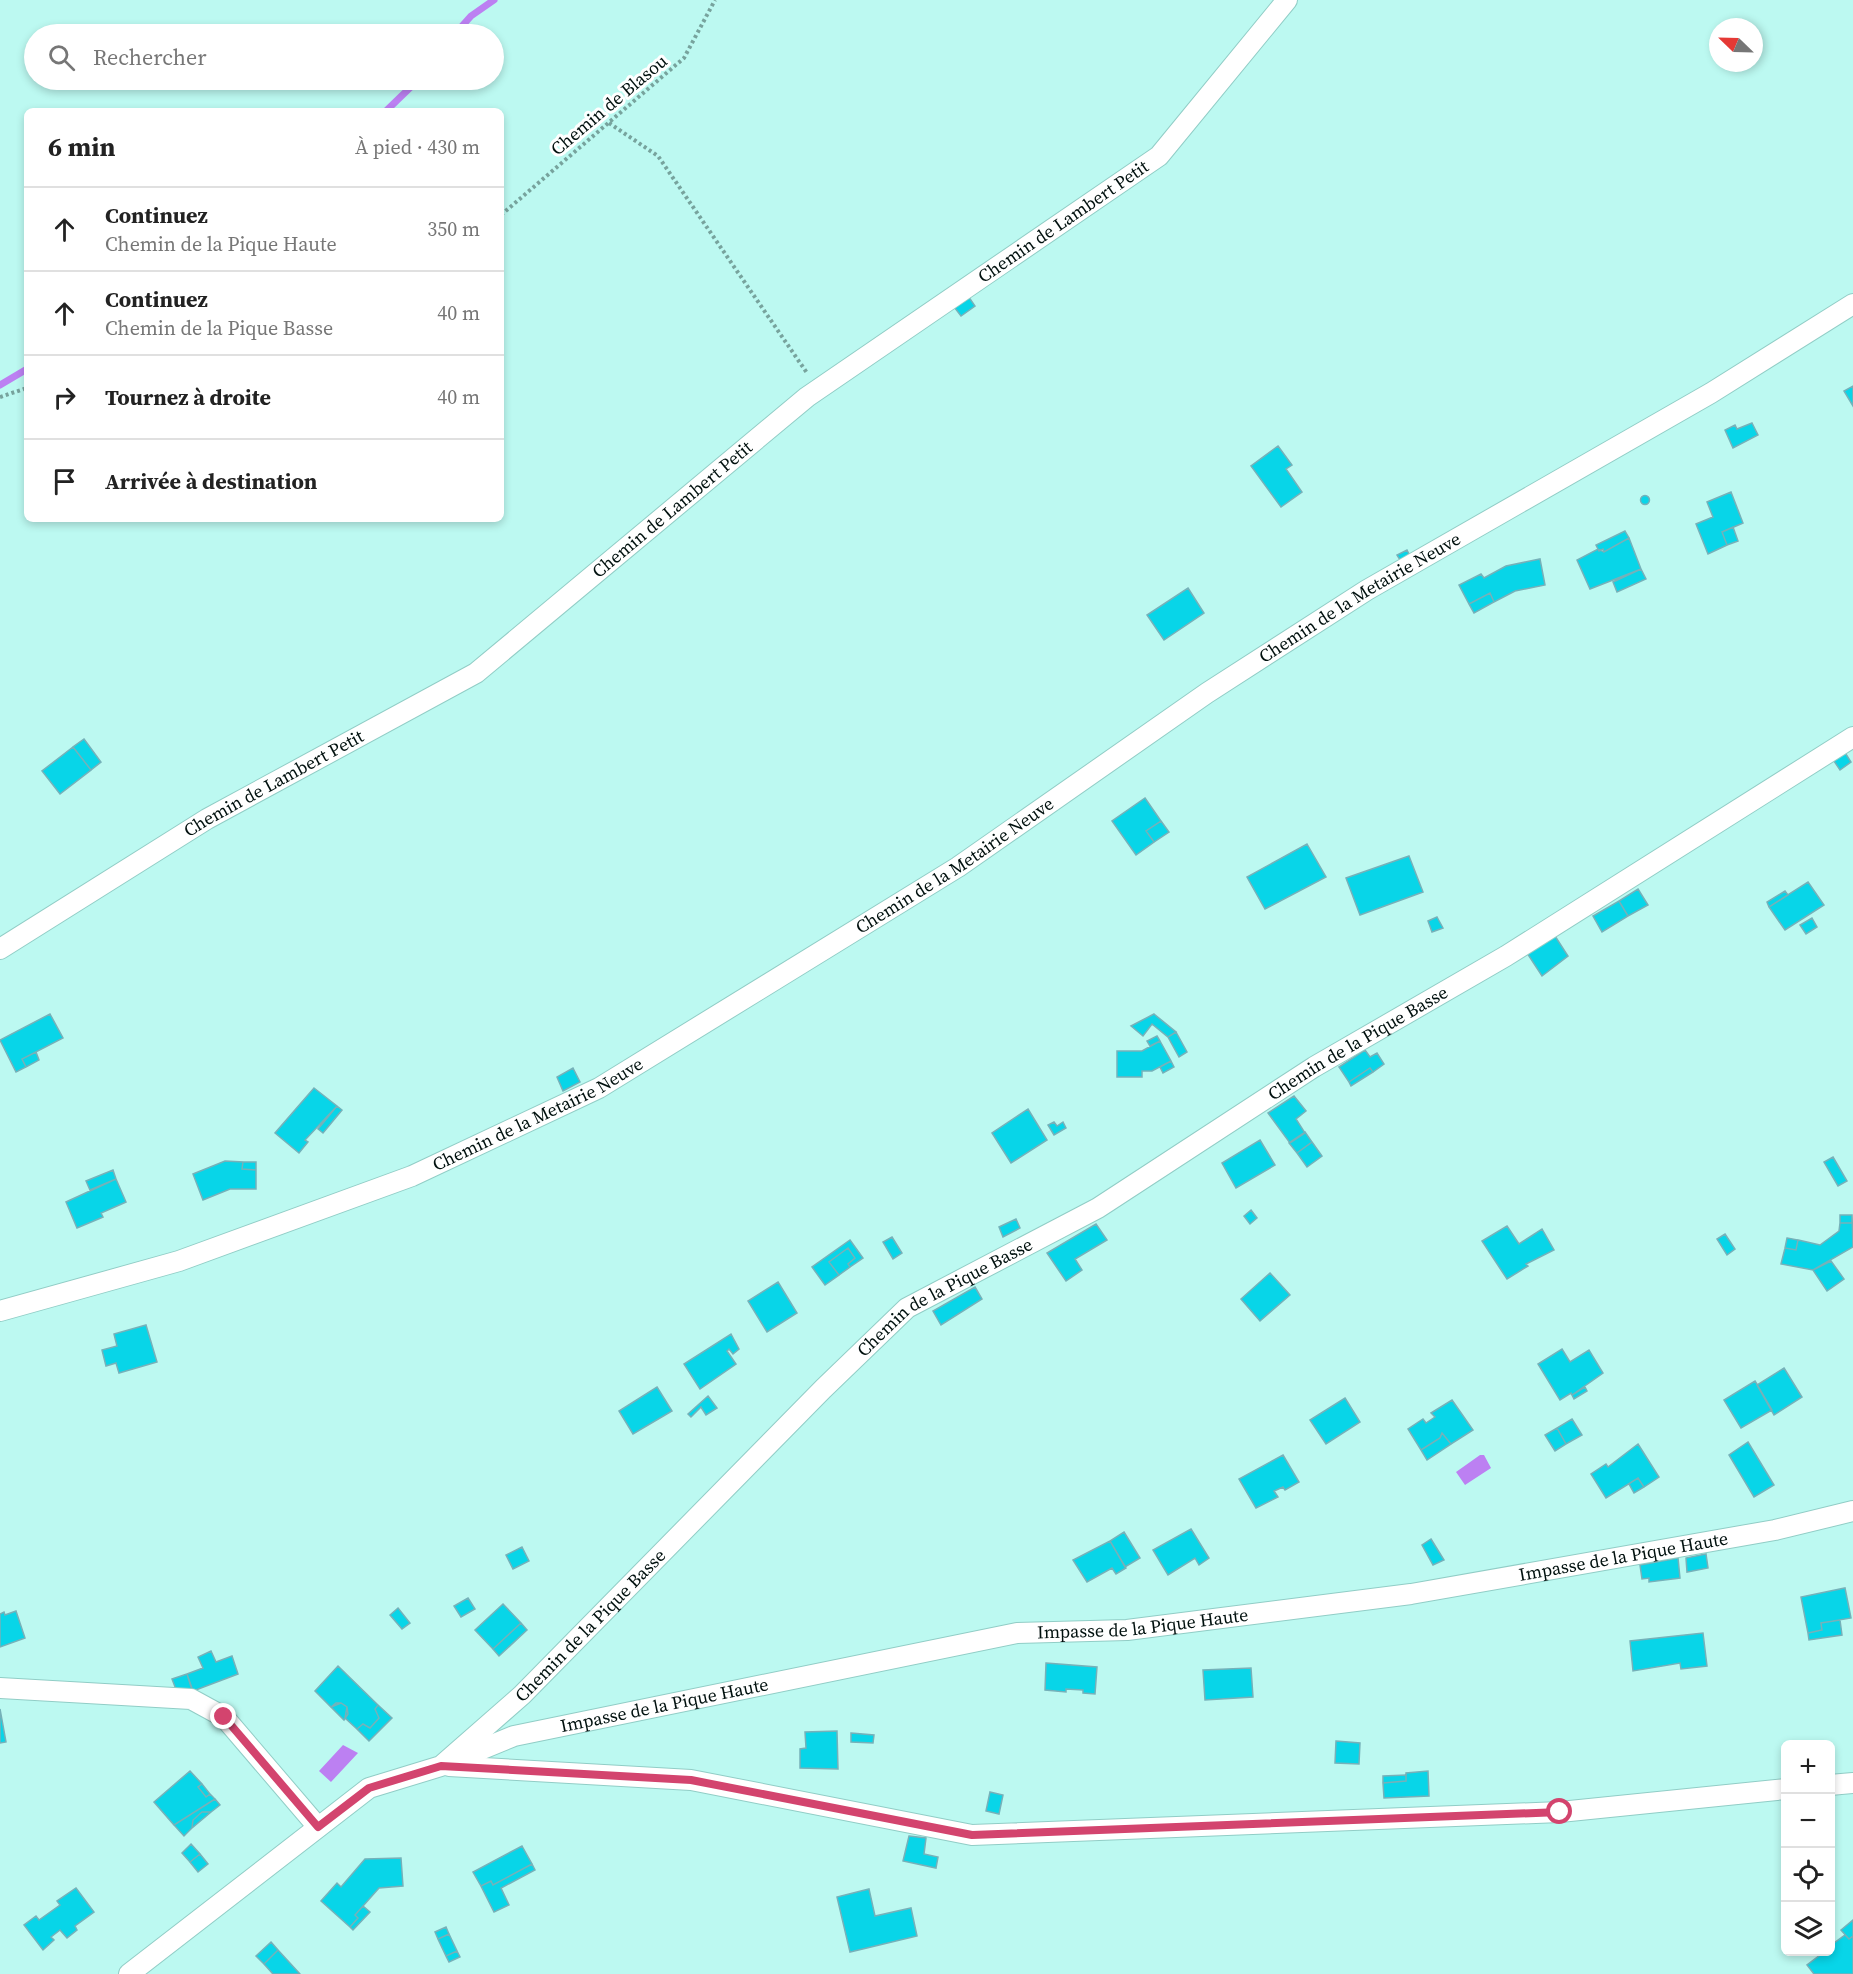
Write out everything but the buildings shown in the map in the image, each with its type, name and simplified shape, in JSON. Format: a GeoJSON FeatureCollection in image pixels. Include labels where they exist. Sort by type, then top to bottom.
{"type":"FeatureCollection","features":[{"type":"Feature","properties":{"kind":"street","name":"Chemin de Lambert Petit"},"geometry":{"type":"LineString","coordinates":[[0,948],[207,819],[476,673],[818,390],[1159,156],[1287,0]]}},
{"type":"Feature","properties":{"kind":"street","name":"Chemin de la Metairie Neuve"},"geometry":{"type":"LineString","coordinates":[[0,1311],[179,1261],[412,1176],[599,1088],[957,867],[1207,693],[1368,590],[1712,393],[1853,304]]}},
{"type":"Feature","properties":{"kind":"street","name":"Chemin de la Pique Basse"},"geometry":{"type":"LineString","coordinates":[[129,1974],[369,1788],[441,1766],[522,1695],[823,1389],[908,1308],[1098,1208],[1314,1067],[1506,956],[1853,737]]}},
{"type":"Feature","properties":{"kind":"street","name":"Impasse de la Pique Haute"},"geometry":{"type":"LineString","coordinates":[[441,1766],[514,1736],[1017,1633],[1127,1630],[1411,1594],[1775,1530],[1853,1510]]}},
{"type":"Feature","properties":{"kind":"street"},"geometry":{"type":"LineString","coordinates":[[0,1688],[191,1699],[224,1717],[318,1827]]}},
{"type":"Feature","properties":{"kind":"street"},"geometry":{"type":"LineString","coordinates":[[441,1766],[691,1780],[972,1835],[1560,1812],[1781,1789]]}},
{"type":"Feature","properties":{"kind":"street"},"geometry":{"type":"LineString","coordinates":[[1835,1785],[1853,1783]]}},
{"type":"Feature","properties":{"kind":"path","name":"Chemin de Blasou"},"geometry":{"type":"LineString","coordinates":[[504,212],[684,58],[715,0]]}},
{"type":"Feature","properties":{"kind":"path"},"geometry":{"type":"LineString","coordinates":[[609,123],[658,156],[818,390]]}},
{"type":"Feature","properties":{"kind":"path"},"geometry":{"type":"LineString","coordinates":[[0,397],[24,389]]}},
{"type":"Feature","properties":{"kind":"shaded area"},"geometry":{"type":"Polygon","coordinates":[[[1480,1455],[1484,1455],[1491,1468],[1465,1485],[1456,1472],[1480,1455]]]}},
{"type":"Feature","properties":{"kind":"shaded area"},"geometry":{"type":"Polygon","coordinates":[[[343,1745],[358,1753],[331,1782],[319,1771],[343,1745]]]}},
{"type":"Feature","properties":{"kind":"waterway"},"geometry":{"type":"LineString","coordinates":[[464,24],[471,16],[494,0]]}},
{"type":"Feature","properties":{"kind":"waterway"},"geometry":{"type":"LineString","coordinates":[[389,108],[408,90]]}},
{"type":"Feature","properties":{"kind":"waterway"},"geometry":{"type":"LineString","coordinates":[[0,385],[24,371]]}},
{"type":"Feature","properties":{"kind":"route"},"geometry":{"type":"LineString","coordinates":[[224,1717],[318,1827],[369,1788],[441,1766],[552,1770],[691,1780],[972,1835],[1560,1812]]}}]}
